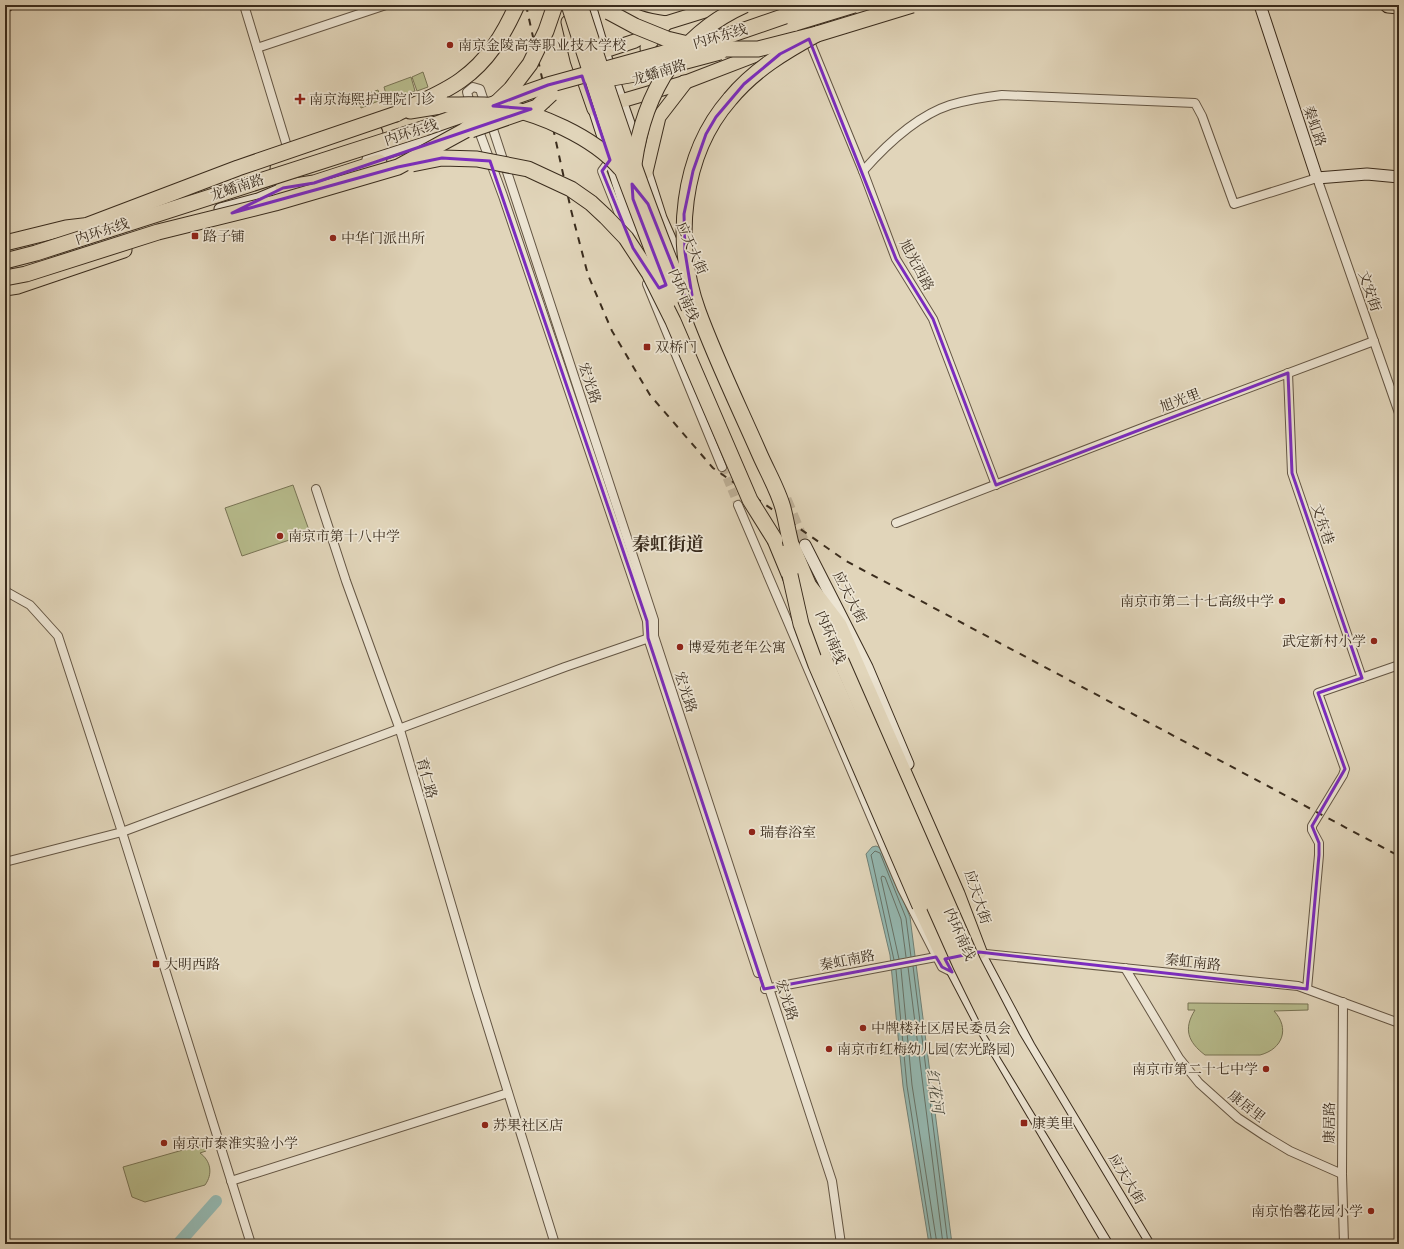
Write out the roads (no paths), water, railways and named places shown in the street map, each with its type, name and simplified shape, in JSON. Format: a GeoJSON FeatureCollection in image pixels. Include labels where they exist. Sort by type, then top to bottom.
{"type":"FeatureCollection","features":[{"type":"Feature","properties":{"kind":"highway"},"geometry":{"type":"LineString","coordinates":[[5,251],[45,240],[88,225],[238,168],[396,114],[461,80],[488,57],[506,29],[517,5]]}},
{"type":"Feature","properties":{"kind":"highway"},"geometry":{"type":"LineString","coordinates":[[398,167],[464,131],[484,115],[511,89],[530,64],[546,31],[555,5]]}},
{"type":"Feature","properties":{"kind":"highway","name":"内环南线"},"geometry":{"type":"LineString","coordinates":[[569,5],[602,112],[641,222],[672,301],[770,537],[790,575],[825,661],[960,966],[992,1029],[1123,1244]]}},
{"type":"Feature","properties":{"kind":"highway","name":"内环南线"},"geometry":{"type":"LineString","coordinates":[[580,5],[617,123],[684,294],[798,544],[810,588],[973,962],[1012,1037],[1136,1244]]}},
{"type":"Feature","properties":{"kind":"highway"},"geometry":{"type":"LineString","coordinates":[[602,5],[609,12],[635,26],[667,39],[692,46],[719,49],[758,49],[870,11]]}},
{"type":"Feature","properties":{"kind":"highway"},"geometry":{"type":"LineString","coordinates":[[745,5],[716,21],[680,53],[663,77],[649,101],[637,141],[632,174],[633,207],[641,240],[673,321],[750,500],[770,537]]}},
{"type":"Feature","properties":{"kind":"highway","name":"内环东线"},"geometry":{"type":"LineString","coordinates":[[5,261],[36,253],[550,89],[733,34],[817,5]]}},
{"type":"Feature","properties":{"kind":"highway","name":"内环东线"},"geometry":{"type":"LineString","coordinates":[[585,79],[796,23],[854,5]]}},
{"type":"Feature","properties":{"kind":"highway"},"geometry":{"type":"LineString","coordinates":[[585,79],[641,73],[814,31],[912,5]]}},
{"type":"Feature","properties":{"kind":"highway"},"geometry":{"type":"LineString","coordinates":[[1388,5],[1399,6]]}},
{"type":"Feature","properties":{"kind":"highway"},"geometry":{"type":"LineString","coordinates":[[585,79],[620,58],[793,6]]}},
{"type":"Feature","properties":{"kind":"highway"},"geometry":{"type":"LineString","coordinates":[[697,310],[685,252],[684,214],[692,172],[699,150],[716,117],[744,84],[780,54],[814,31]]}},
{"type":"Feature","properties":{"kind":"highway"},"geometry":{"type":"LineString","coordinates":[[278,168],[292,160],[528,83],[550,89],[537,107],[314,183],[283,188]]}},
{"type":"Feature","properties":{"kind":"highway","name":"内环东线"},"geometry":{"type":"LineString","coordinates":[[5,268],[104,238],[550,89]]}},
{"type":"Feature","properties":{"kind":"highway"},"geometry":{"type":"LineString","coordinates":[[396,114],[447,105],[496,106],[519,111],[555,124],[592,145],[618,166],[640,193],[659,222],[676,256],[697,310],[798,544]]}},
{"type":"Feature","properties":{"kind":"highway"},"geometry":{"type":"LineString","coordinates":[[5,278],[26,274],[158,232],[275,203],[398,167],[442,158],[477,159],[528,169],[571,189],[591,204],[626,238],[649,273],[673,321]]}},
{"type":"Feature","properties":{"kind":"highway"},"geometry":{"type":"LineString","coordinates":[[9,288],[230,215],[258,199]]}},
{"type":"Feature","properties":{"kind":"highway"},"geometry":{"type":"LineString","coordinates":[[5,243],[66,228],[107,223]]}},
{"type":"Feature","properties":{"kind":"highway"},"geometry":{"type":"LineString","coordinates":[[790,575],[800,624],[816,665],[920,906],[937,957]]}},
{"type":"Feature","properties":{"kind":"highway"},"geometry":{"type":"LineString","coordinates":[[810,588],[839,625],[956,894],[979,952]]}},
{"type":"Feature","properties":{"kind":"main road"},"geometry":{"type":"LineString","coordinates":[[564,5],[577,60],[594,109]]}},
{"type":"Feature","properties":{"kind":"main road"},"geometry":{"type":"LineString","coordinates":[[617,5],[625,12],[643,19],[666,23]]}},
{"type":"Feature","properties":{"kind":"main road"},"geometry":{"type":"LineString","coordinates":[[577,60],[635,41],[666,23],[724,5]]}},
{"type":"Feature","properties":{"kind":"main road"},"geometry":{"type":"LineString","coordinates":[[870,11],[889,5]]}},
{"type":"Feature","properties":{"kind":"main road"},"geometry":{"type":"LineString","coordinates":[[646,172],[659,117],[686,82],[666,79],[654,73],[648,60],[647,47],[666,23]]}},
{"type":"Feature","properties":{"kind":"main road","name":"龙蟠南路"},"geometry":{"type":"LineString","coordinates":[[594,109],[620,100],[686,82],[742,61],[814,31]]}},
{"type":"Feature","properties":{"kind":"street"},"geometry":{"type":"LineString","coordinates":[[244,5],[292,160]]}},
{"type":"Feature","properties":{"kind":"street"},"geometry":{"type":"LineString","coordinates":[[257,48],[386,5]]}},
{"type":"Feature","properties":{"kind":"street","name":"应天大街"},"geometry":{"type":"LineString","coordinates":[[590,5],[604,52],[661,218],[785,497]]}},
{"type":"Feature","properties":{"kind":"street","name":"秦虹路"},"geometry":{"type":"LineString","coordinates":[[1260,5],[1317,178]]}},
{"type":"Feature","properties":{"kind":"street","name":"旭光西路"},"geometry":{"type":"LineString","coordinates":[[814,31],[863,171],[896,259],[933,319],[996,485]]}},
{"type":"Feature","properties":{"kind":"street","name":"宏光路"},"geometry":{"type":"LineString","coordinates":[[651,637],[654,620],[480,89],[477,87],[469,88],[468,92],[478,127],[504,196],[647,621],[651,637],[828,1182],[836,1244]]}},
{"type":"Feature","properties":{"kind":"street"},"geometry":{"type":"LineString","coordinates":[[863,171],[879,154],[925,117],[950,105],[1002,95],[1195,103],[1202,116],[1234,204],[1317,178],[1367,174],[1399,177]]}},
{"type":"Feature","properties":{"kind":"street","name":"龙蟠南路"},"geometry":{"type":"LineString","coordinates":[[5,256],[47,245],[107,223],[472,108]]}},
{"type":"Feature","properties":{"kind":"street"},"geometry":{"type":"LineString","coordinates":[[594,109],[642,257],[728,456]]}},
{"type":"Feature","properties":{"kind":"street"},"geometry":{"type":"LineString","coordinates":[[478,127],[492,127]]}},
{"type":"Feature","properties":{"kind":"street","name":"龙蟠南路"},"geometry":{"type":"LineString","coordinates":[[5,274],[19,271],[168,224],[258,199],[283,188],[478,127]]}},
{"type":"Feature","properties":{"kind":"street"},"geometry":{"type":"LineString","coordinates":[[610,160],[602,171],[722,467]]}},
{"type":"Feature","properties":{"kind":"street","name":"文安街"},"geometry":{"type":"LineString","coordinates":[[1317,178],[1399,413]]}},
{"type":"Feature","properties":{"kind":"street","name":"旭光里"},"geometry":{"type":"LineString","coordinates":[[896,523],[1150,424],[1374,341]]}},
{"type":"Feature","properties":{"kind":"street","name":"文东巷"},"geometry":{"type":"LineString","coordinates":[[1288,373],[1292,473],[1362,678]]}},
{"type":"Feature","properties":{"kind":"street","name":"育仁路"},"geometry":{"type":"LineString","coordinates":[[316,489],[346,581],[400,730],[508,1093],[555,1244]]}},
{"type":"Feature","properties":{"kind":"street"},"geometry":{"type":"LineString","coordinates":[[738,505],[902,889],[937,957],[952,972],[985,1033],[1109,1244]]}},
{"type":"Feature","properties":{"kind":"street"},"geometry":{"type":"LineString","coordinates":[[770,537],[924,904],[937,957]]}},
{"type":"Feature","properties":{"kind":"street","name":"应天大街"},"geometry":{"type":"LineString","coordinates":[[798,544],[870,674],[962,892],[979,952],[1029,1046],[1148,1244]]}},
{"type":"Feature","properties":{"kind":"street"},"geometry":{"type":"LineString","coordinates":[[5,591],[30,605],[58,636],[122,832],[250,1244]]}},
{"type":"Feature","properties":{"kind":"street"},"geometry":{"type":"LineString","coordinates":[[5,862],[122,832],[400,730],[565,667],[651,637]]}},
{"type":"Feature","properties":{"kind":"street"},"geometry":{"type":"LineString","coordinates":[[1307,989],[1319,843],[1312,830],[1319,813],[1343,775],[1345,769],[1318,694],[1399,665]]}},
{"type":"Feature","properties":{"kind":"street","name":"秦虹南路"},"geometry":{"type":"LineString","coordinates":[[766,988],[889,965],[979,952],[1298,986],[1399,1023]]}},
{"type":"Feature","properties":{"kind":"street","name":"康居里"},"geometry":{"type":"LineString","coordinates":[[1124,968],[1179,1058],[1200,1083],[1238,1118],[1265,1136],[1290,1151],[1342,1174]]}},
{"type":"Feature","properties":{"kind":"street","name":"宏光路"},"geometry":{"type":"LineString","coordinates":[[766,988],[832,1181],[841,1244]]}},
{"type":"Feature","properties":{"kind":"street","name":"康居路"},"geometry":{"type":"LineString","coordinates":[[1343,1002],[1342,1174],[1344,1244]]}},
{"type":"Feature","properties":{"kind":"street"},"geometry":{"type":"LineString","coordinates":[[231,1181],[508,1093]]}},
{"type":"Feature","properties":{"kind":"water"},"geometry":{"type":"Polygon","coordinates":[[[876,846],[883,849],[910,917],[952,1244],[929,1244],[903,1086],[890,955],[866,854],[872,847],[876,846]]]}},
{"type":"Feature","properties":{"kind":"waterway"},"geometry":{"type":"LineString","coordinates":[[178,1244],[216,1201]]}},
{"type":"Feature","properties":{"kind":"tunnel"},"geometry":{"type":"LineString","coordinates":[[722,467],[738,505]]}},
{"type":"Feature","properties":{"kind":"tunnel"},"geometry":{"type":"LineString","coordinates":[[786,499],[805,545]]}},
{"type":"Feature","properties":{"kind":"railway"},"geometry":{"type":"LineString","coordinates":[[526,5],[571,210],[588,275],[612,331],[650,395],[713,468],[846,561],[1399,856]]}},
{"type":"Feature","properties":{"kind":"place","name":"南京金陵高等职业技术学校"},"geometry":{"type":"Point","coordinates":[450,45]}},
{"type":"Feature","properties":{"kind":"place","name":"南京海熙护理院门诊"},"geometry":{"type":"Point","coordinates":[300,99]}},
{"type":"Feature","properties":{"kind":"place","name":"路子铺"},"geometry":{"type":"Point","coordinates":[195,236]}},
{"type":"Feature","properties":{"kind":"place","name":"中华门派出所"},"geometry":{"type":"Point","coordinates":[333,238]}},
{"type":"Feature","properties":{"kind":"place","name":"双桥门"},"geometry":{"type":"Point","coordinates":[647,347]}},
{"type":"Feature","properties":{"kind":"place","name":"南京市第十八中学"},"geometry":{"type":"Point","coordinates":[280,536]}},
{"type":"Feature","properties":{"kind":"place","name":"南京市第二十七高级中学"},"geometry":{"type":"Point","coordinates":[1282,601]}},
{"type":"Feature","properties":{"kind":"place","name":"武定新村小学"},"geometry":{"type":"Point","coordinates":[1374,641]}},
{"type":"Feature","properties":{"kind":"place","name":"博爱苑老年公寓"},"geometry":{"type":"Point","coordinates":[680,647]}},
{"type":"Feature","properties":{"kind":"place","name":"瑞春浴室"},"geometry":{"type":"Point","coordinates":[752,832]}},
{"type":"Feature","properties":{"kind":"place","name":"大明西路"},"geometry":{"type":"Point","coordinates":[156,964]}},
{"type":"Feature","properties":{"kind":"place","name":"中牌楼社区居民委员会"},"geometry":{"type":"Point","coordinates":[863,1028]}},
{"type":"Feature","properties":{"kind":"place","name":"南京市红梅幼儿园(宏光路园)"},"geometry":{"type":"Point","coordinates":[829,1049]}},
{"type":"Feature","properties":{"kind":"place","name":"南京市第二十七中学"},"geometry":{"type":"Point","coordinates":[1266,1069]}},
{"type":"Feature","properties":{"kind":"place","name":"康美里"},"geometry":{"type":"Point","coordinates":[1024,1123]}},
{"type":"Feature","properties":{"kind":"place","name":"苏果社区店"},"geometry":{"type":"Point","coordinates":[485,1125]}},
{"type":"Feature","properties":{"kind":"place","name":"南京市泰淮实验小学"},"geometry":{"type":"Point","coordinates":[164,1143]}},
{"type":"Feature","properties":{"kind":"place","name":"南京怡馨花园小学"},"geometry":{"type":"Point","coordinates":[1371,1211]}},
{"type":"Feature","properties":{"kind":"district","name":"秦虹街道"},"geometry":{"type":"Point","coordinates":[668,544]}},
{"type":"Feature","properties":{"kind":"water label","name":"红花河"},"geometry":{"type":"Point","coordinates":[935,1091]}}]}
